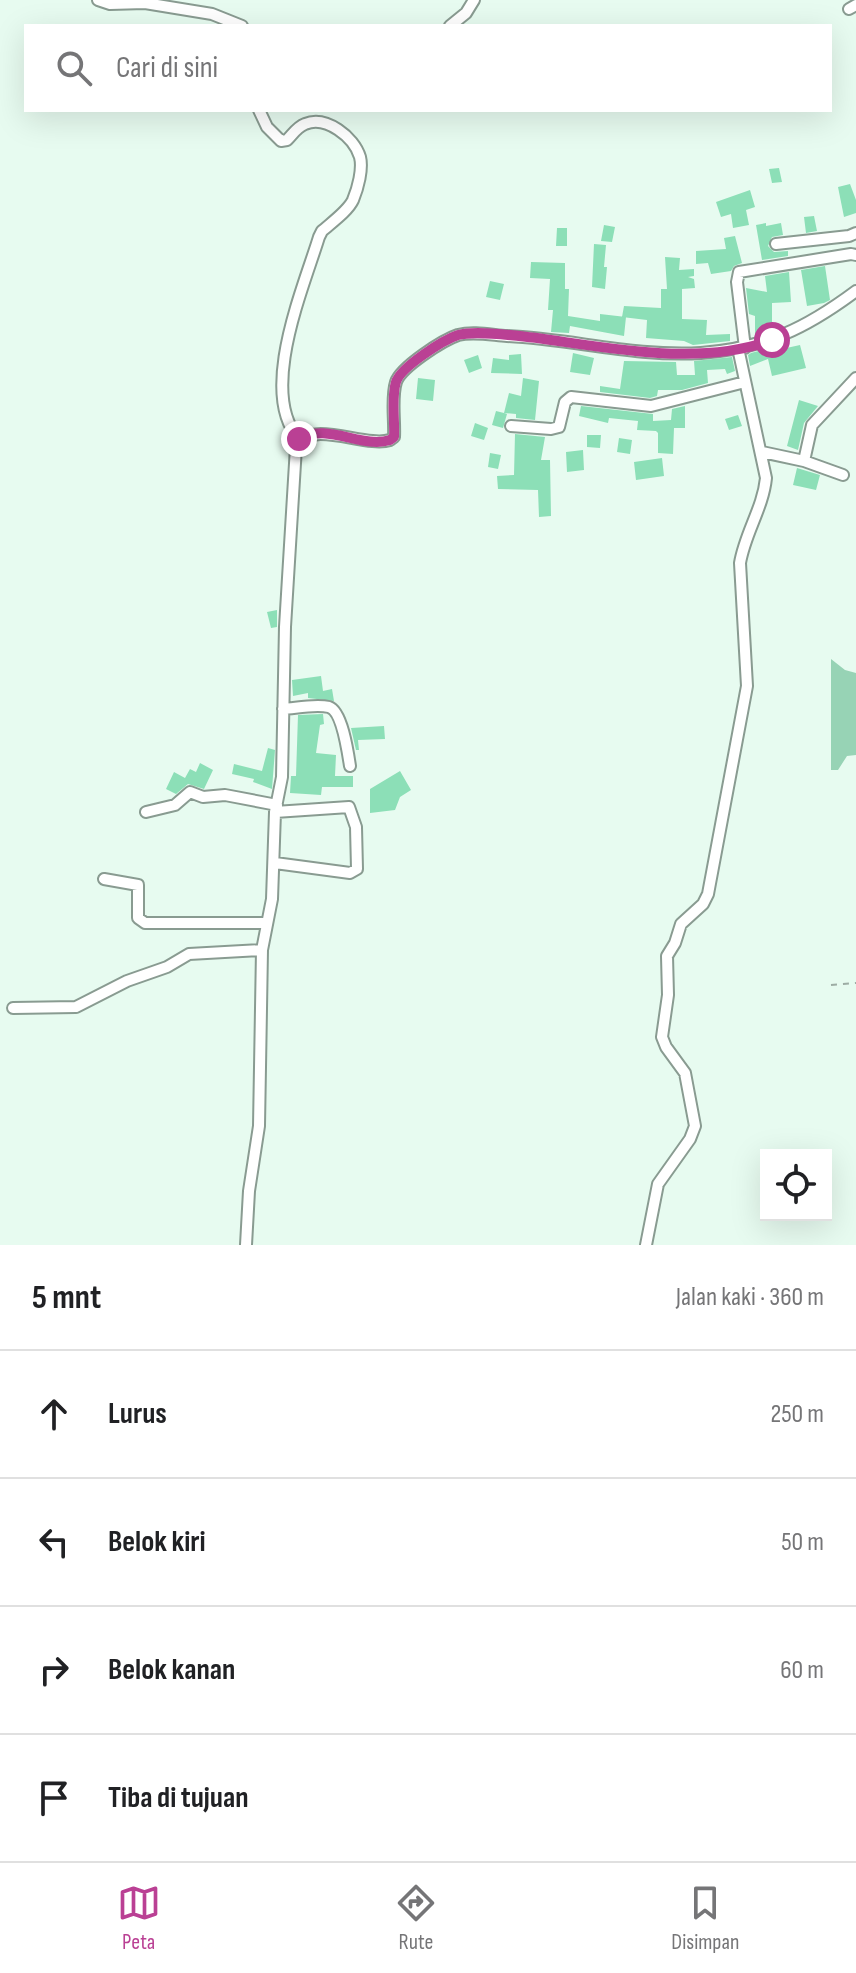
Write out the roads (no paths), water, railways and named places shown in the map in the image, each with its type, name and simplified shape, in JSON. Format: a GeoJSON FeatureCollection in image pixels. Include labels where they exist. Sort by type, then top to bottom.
{"type":"FeatureCollection","features":[{"type":"Feature","properties":{"kind":"street"},"geometry":{"type":"LineString","coordinates":[[98,0],[110,4],[145,3],[212,14],[237,24]]}},
{"type":"Feature","properties":{"kind":"street"},"geometry":{"type":"LineString","coordinates":[[452,24],[466,13],[474,0]]}},
{"type":"Feature","properties":{"kind":"street"},"geometry":{"type":"LineString","coordinates":[[260,112],[278,138],[287,140],[306,123],[317,121],[345,134],[361,159],[360,177],[352,201],[319,237],[283,359],[286,420],[299,439]]}},
{"type":"Feature","properties":{"kind":"street"},"geometry":{"type":"LineString","coordinates":[[776,244],[856,233]]}},
{"type":"Feature","properties":{"kind":"street"},"geometry":{"type":"LineString","coordinates":[[646,1245],[658,1184],[690,1139],[695,1126],[685,1073],[662,1037],[668,995],[667,956],[681,924],[703,904],[708,894],[744,708],[747,675],[740,563],[744,543],[765,488],[766,471],[745,382],[737,282],[739,272],[856,255]]}},
{"type":"Feature","properties":{"kind":"street"},"geometry":{"type":"LineString","coordinates":[[246,1245],[249,1191],[259,1126],[262,950],[272,899],[276,808],[282,777],[285,627],[299,439],[325,434],[378,442],[390,440],[394,437],[395,390],[401,373],[408,365],[458,335],[525,337],[657,354],[741,348],[764,344],[805,326],[856,291]]}},
{"type":"Feature","properties":{"kind":"street"},"geometry":{"type":"LineString","coordinates":[[804,461],[812,425],[856,378]]}},
{"type":"Feature","properties":{"kind":"street"},"geometry":{"type":"LineString","coordinates":[[511,426],[559,427],[565,402],[571,397],[651,406],[745,382]]}},
{"type":"Feature","properties":{"kind":"street"},"geometry":{"type":"LineString","coordinates":[[762,452],[804,461],[843,475]]}},
{"type":"Feature","properties":{"kind":"street"},"geometry":{"type":"LineString","coordinates":[[283,709],[326,707],[334,710],[339,717],[350,766]]}},
{"type":"Feature","properties":{"kind":"street"},"geometry":{"type":"LineString","coordinates":[[146,812],[175,805],[190,792],[203,797],[225,795],[276,808],[349,807],[356,827],[357,869],[350,873],[275,863]]}},
{"type":"Feature","properties":{"kind":"street"},"geometry":{"type":"LineString","coordinates":[[104,879],[138,885],[138,918],[142,922],[266,923]]}},
{"type":"Feature","properties":{"kind":"street"},"geometry":{"type":"LineString","coordinates":[[13,1008],[76,1007],[127,981],[167,967],[189,954],[262,950]]}}]}
